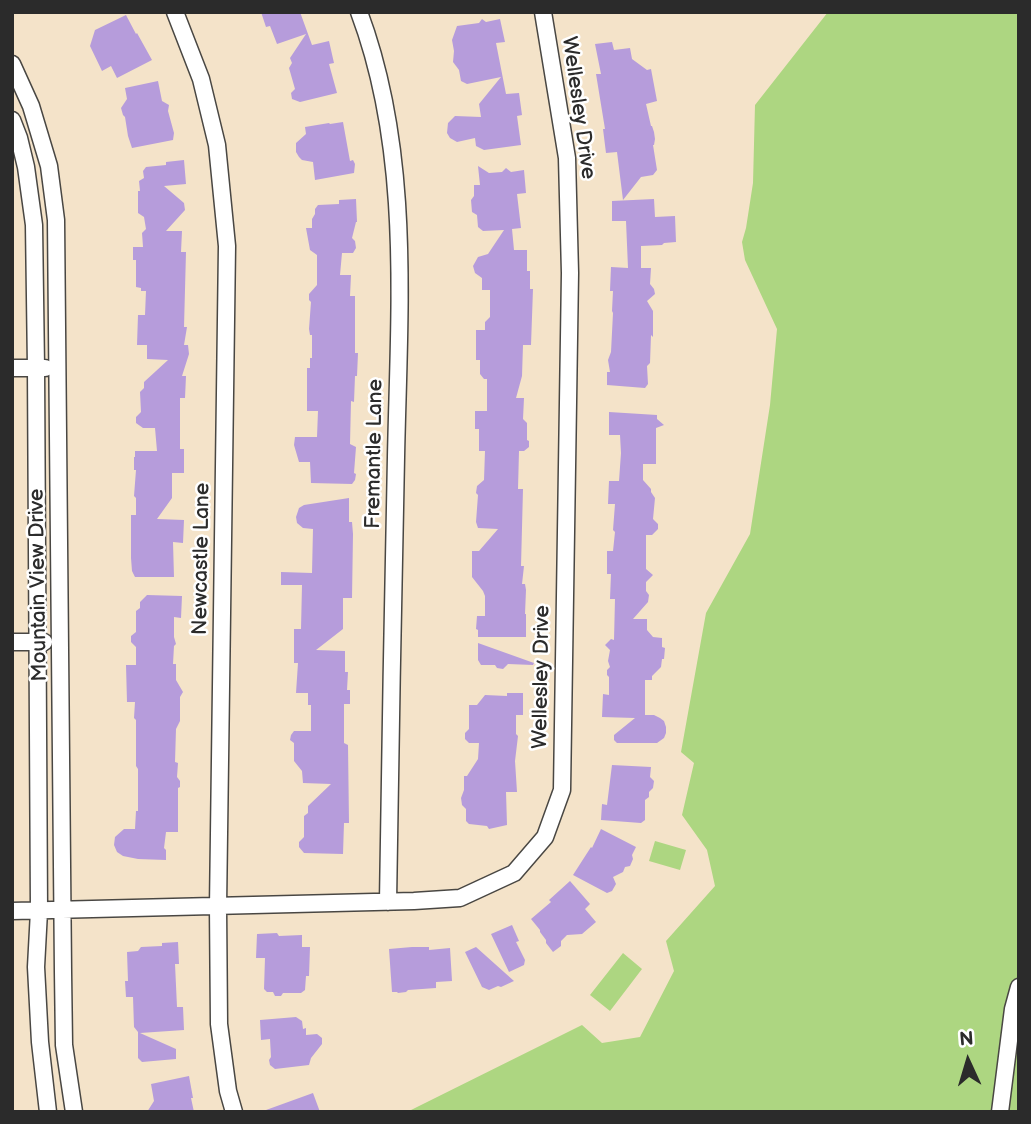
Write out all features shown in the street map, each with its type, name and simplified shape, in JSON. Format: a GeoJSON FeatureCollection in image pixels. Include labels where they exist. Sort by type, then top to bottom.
{"type":"FeatureCollection","features":[{"type":"Feature","properties":{"kind":"street","name":"Newcastle Lane"},"geometry":{"type":"LineString","coordinates":[[174,12],[201,79],[217,145],[227,246],[218,907],[219,1024],[228,1090],[234,1112]]}},
{"type":"Feature","properties":{"kind":"street","name":"Fremantle Lane"},"geometry":{"type":"LineString","coordinates":[[359,12],[372,46],[391,141],[400,258],[388,902]]}},
{"type":"Feature","properties":{"kind":"street","name":"Wellesley Drive"},"geometry":{"type":"LineString","coordinates":[[12,911],[460,898],[514,873],[545,837],[562,790],[570,273],[567,158],[543,12]]}},
{"type":"Feature","properties":{"kind":"street","name":"Mountain View Drive"},"geometry":{"type":"LineString","coordinates":[[12,64],[31,106],[49,166],[56,220],[64,1045],[75,1112]]}},
{"type":"Feature","properties":{"kind":"street","name":"Mountain View Drive"},"geometry":{"type":"LineString","coordinates":[[12,120],[26,167],[34,225],[39,911],[36,967],[40,1042],[48,1112]]}},
{"type":"Feature","properties":{"kind":"street"},"geometry":{"type":"LineString","coordinates":[[12,368],[58,367]]}},
{"type":"Feature","properties":{"kind":"street"},"geometry":{"type":"LineString","coordinates":[[12,642],[61,642]]}},
{"type":"Feature","properties":{"kind":"street"},"geometry":{"type":"LineString","coordinates":[[1000,1112],[1013,1009],[1019,986]]}},
{"type":"Feature","properties":{"kind":"green space"},"geometry":{"type":"Polygon","coordinates":[[[828,12],[1019,12],[1019,1112],[407,1112],[582,1025],[602,1043],[640,1037],[674,971],[666,941],[715,886],[707,850],[682,815],[694,763],[681,752],[706,613],[750,534],[770,405],[777,329],[745,260],[742,242],[753,183],[755,105],[828,12]]]}},
{"type":"Feature","properties":{"kind":"green space"},"geometry":{"type":"Polygon","coordinates":[[[655,841],[686,850],[680,870],[649,861],[655,841]]]}},
{"type":"Feature","properties":{"kind":"green space"},"geometry":{"type":"Polygon","coordinates":[[[623,953],[642,969],[610,1011],[590,995],[623,953]]]}},
{"type":"Feature","properties":{"kind":"building"},"geometry":{"type":"Polygon","coordinates":[[[261,12],[300,12],[312,45],[329,41],[334,63],[329,64],[337,93],[300,102],[292,99],[291,93],[295,89],[289,68],[292,63],[290,58],[306,34],[277,44],[270,26],[266,27],[261,12]]]}},
{"type":"Feature","properties":{"kind":"building"},"geometry":{"type":"Polygon","coordinates":[[[126,15],[152,60],[117,78],[111,66],[102,71],[90,46],[95,30],[126,15]]]}},
{"type":"Feature","properties":{"kind":"building"},"geometry":{"type":"Polygon","coordinates":[[[482,19],[486,22],[500,19],[505,42],[496,43],[506,94],[519,93],[522,115],[517,116],[521,145],[484,150],[476,146],[475,138],[457,142],[447,133],[448,123],[455,116],[481,117],[479,104],[501,77],[467,84],[461,81],[459,70],[453,62],[452,40],[457,26],[479,23],[482,19]]]}},
{"type":"Feature","properties":{"kind":"building"},"geometry":{"type":"Polygon","coordinates":[[[612,42],[614,50],[630,48],[632,59],[647,70],[651,69],[657,101],[646,104],[654,132],[657,170],[653,175],[641,177],[623,200],[617,152],[606,153],[596,74],[601,74],[595,44],[612,42]]]}},
{"type":"Feature","properties":{"kind":"building"},"geometry":{"type":"Polygon","coordinates":[[[158,81],[162,101],[169,105],[173,140],[132,148],[121,108],[127,99],[125,88],[158,81]]]}},
{"type":"Feature","properties":{"kind":"building"},"geometry":{"type":"Polygon","coordinates":[[[343,122],[350,161],[353,160],[355,164],[354,173],[315,180],[313,162],[299,157],[296,143],[306,134],[305,127],[343,122]]]}},
{"type":"Feature","properties":{"kind":"building"},"geometry":{"type":"Polygon","coordinates":[[[184,160],[186,184],[164,186],[184,203],[185,210],[166,231],[182,231],[181,252],[186,252],[184,327],[187,327],[184,345],[188,345],[189,354],[182,376],[186,376],[185,398],[180,398],[180,449],[184,449],[184,473],[172,473],[172,498],[157,519],[184,520],[183,543],[173,542],[174,577],[135,577],[131,558],[131,515],[136,515],[135,451],[157,451],[155,428],[143,428],[136,423],[136,417],[141,412],[140,392],[144,388],[144,382],[168,360],[147,359],[147,345],[137,345],[138,315],[145,315],[146,291],[136,287],[136,260],[133,260],[133,247],[143,247],[142,233],[146,229],[144,217],[138,213],[139,181],[144,178],[143,171],[146,167],[184,160]]]}},
{"type":"Feature","properties":{"kind":"building"},"geometry":{"type":"Polygon","coordinates":[[[478,166],[489,173],[502,172],[506,168],[511,172],[524,170],[526,193],[517,194],[521,228],[512,229],[514,250],[527,250],[527,271],[530,271],[530,289],[533,289],[531,345],[523,345],[522,376],[516,398],[524,398],[523,419],[527,423],[529,441],[529,447],[519,451],[518,489],[523,489],[521,566],[524,566],[522,584],[525,584],[526,590],[526,637],[478,637],[476,629],[477,616],[485,616],[485,596],[472,577],[472,551],[479,551],[498,529],[478,528],[476,522],[476,493],[477,486],[484,480],[485,451],[479,451],[479,429],[475,429],[475,411],[487,411],[487,379],[480,374],[480,360],[476,360],[476,330],[485,330],[485,322],[490,317],[490,290],[482,290],[482,278],[475,273],[473,266],[478,257],[488,254],[504,230],[483,231],[478,227],[471,200],[474,196],[474,185],[480,185],[478,166]]]}},
{"type":"Feature","properties":{"kind":"building"},"geometry":{"type":"Polygon","coordinates":[[[356,199],[357,222],[352,238],[356,248],[353,253],[342,253],[340,275],[351,275],[350,296],[355,296],[355,353],[358,353],[354,402],[351,401],[350,444],[356,447],[356,474],[352,484],[311,483],[310,462],[299,462],[294,445],[295,437],[317,437],[318,411],[307,411],[307,368],[310,368],[312,358],[309,294],[317,285],[317,255],[310,250],[306,228],[312,228],[312,219],[318,205],[339,204],[339,200],[356,199]]]}},
{"type":"Feature","properties":{"kind":"building"},"geometry":{"type":"Polygon","coordinates":[[[654,199],[655,217],[675,216],[676,242],[641,246],[641,268],[651,268],[650,284],[655,294],[647,301],[653,311],[653,337],[651,335],[650,363],[647,366],[648,384],[645,388],[607,385],[613,313],[611,267],[628,268],[626,221],[612,221],[612,201],[654,199]]]}},
{"type":"Feature","properties":{"kind":"building"},"geometry":{"type":"Polygon","coordinates":[[[609,412],[657,415],[657,419],[664,425],[656,428],[656,464],[643,464],[643,480],[655,498],[653,519],[658,524],[658,529],[652,535],[646,535],[646,569],[653,575],[646,582],[648,602],[633,619],[647,619],[647,630],[653,637],[662,638],[662,647],[665,648],[661,667],[652,676],[652,680],[645,680],[645,715],[660,718],[666,727],[664,738],[657,743],[617,743],[614,735],[635,718],[602,717],[603,694],[609,695],[607,670],[610,667],[610,650],[605,645],[611,639],[614,640],[615,599],[610,599],[611,574],[607,574],[607,551],[613,551],[615,504],[608,504],[609,481],[619,481],[621,453],[620,435],[609,435],[609,412]]]}},
{"type":"Feature","properties":{"kind":"building"},"geometry":{"type":"Polygon","coordinates":[[[349,498],[349,522],[352,522],[353,534],[352,598],[343,598],[343,629],[316,650],[345,651],[347,690],[350,690],[350,704],[344,704],[344,743],[348,745],[349,823],[344,823],[343,854],[304,853],[299,842],[304,837],[304,816],[308,813],[308,806],[331,784],[303,783],[302,771],[294,761],[291,735],[294,731],[311,731],[311,705],[308,705],[308,693],[296,693],[298,663],[294,663],[294,629],[301,629],[302,585],[281,585],[281,572],[312,573],[313,529],[303,528],[297,523],[299,508],[349,498]]]}},
{"type":"Feature","properties":{"kind":"building"},"geometry":{"type":"Polygon","coordinates":[[[147,595],[182,596],[181,618],[174,617],[176,644],[173,664],[176,664],[176,680],[183,692],[180,697],[180,721],[176,729],[175,762],[178,763],[177,777],[180,781],[178,832],[166,832],[166,860],[123,856],[117,852],[114,845],[115,837],[124,829],[135,829],[138,811],[135,702],[127,702],[126,665],[136,665],[136,647],[131,642],[131,636],[136,632],[136,611],[147,595]]]}},
{"type":"Feature","properties":{"kind":"building"},"geometry":{"type":"Polygon","coordinates":[[[478,643],[534,663],[508,664],[503,669],[495,665],[481,665],[478,660],[478,643]]]}},
{"type":"Feature","properties":{"kind":"building"},"geometry":{"type":"Polygon","coordinates":[[[507,693],[523,693],[523,715],[516,715],[517,792],[506,792],[507,825],[489,829],[487,826],[469,824],[466,821],[466,809],[462,805],[464,776],[467,776],[478,759],[479,743],[469,743],[465,739],[465,733],[469,729],[469,705],[477,705],[485,695],[507,696],[507,693]]]}},
{"type":"Feature","properties":{"kind":"building"},"geometry":{"type":"Polygon","coordinates":[[[612,765],[651,767],[653,788],[645,800],[645,820],[641,823],[601,820],[602,804],[607,805],[612,765]]]}},
{"type":"Feature","properties":{"kind":"building"},"geometry":{"type":"Polygon","coordinates":[[[601,829],[636,847],[630,866],[613,877],[616,884],[612,891],[607,893],[573,875],[592,848],[601,829]]]}},
{"type":"Feature","properties":{"kind":"building"},"geometry":{"type":"Polygon","coordinates":[[[570,881],[590,904],[585,909],[596,922],[582,934],[567,935],[561,941],[561,946],[553,952],[531,919],[570,881]]]}},
{"type":"Feature","properties":{"kind":"building"},"geometry":{"type":"Polygon","coordinates":[[[512,925],[519,941],[516,942],[525,960],[524,965],[509,972],[491,934],[512,925]]]}},
{"type":"Feature","properties":{"kind":"building"},"geometry":{"type":"Polygon","coordinates":[[[277,933],[279,936],[302,935],[302,947],[310,947],[309,976],[306,976],[305,990],[301,993],[275,996],[273,992],[264,989],[265,958],[256,958],[257,934],[277,933]]]}},
{"type":"Feature","properties":{"kind":"building"},"geometry":{"type":"Polygon","coordinates":[[[178,942],[179,964],[175,964],[177,1007],[183,1007],[184,1030],[140,1033],[176,1049],[176,1059],[142,1062],[138,1058],[138,1032],[134,1027],[133,997],[126,997],[127,952],[138,951],[141,947],[178,942]]]}},
{"type":"Feature","properties":{"kind":"building"},"geometry":{"type":"Polygon","coordinates":[[[429,947],[429,950],[450,948],[452,981],[436,982],[436,988],[392,992],[389,949],[429,947]]]}},
{"type":"Feature","properties":{"kind":"building"},"geometry":{"type":"Polygon","coordinates":[[[476,947],[514,981],[489,990],[482,987],[465,952],[476,947]]]}},
{"type":"Feature","properties":{"kind":"building"},"geometry":{"type":"Polygon","coordinates":[[[296,1017],[302,1021],[303,1029],[306,1028],[306,1035],[317,1034],[322,1038],[322,1044],[309,1065],[275,1069],[269,1060],[270,1039],[261,1040],[260,1020],[296,1017]]]}},
{"type":"Feature","properties":{"kind":"building"},"geometry":{"type":"Polygon","coordinates":[[[189,1076],[194,1112],[147,1112],[154,1101],[151,1084],[189,1076]]]}},
{"type":"Feature","properties":{"kind":"building"},"geometry":{"type":"Polygon","coordinates":[[[313,1093],[320,1112],[266,1112],[266,1110],[313,1093]]]}}]}
